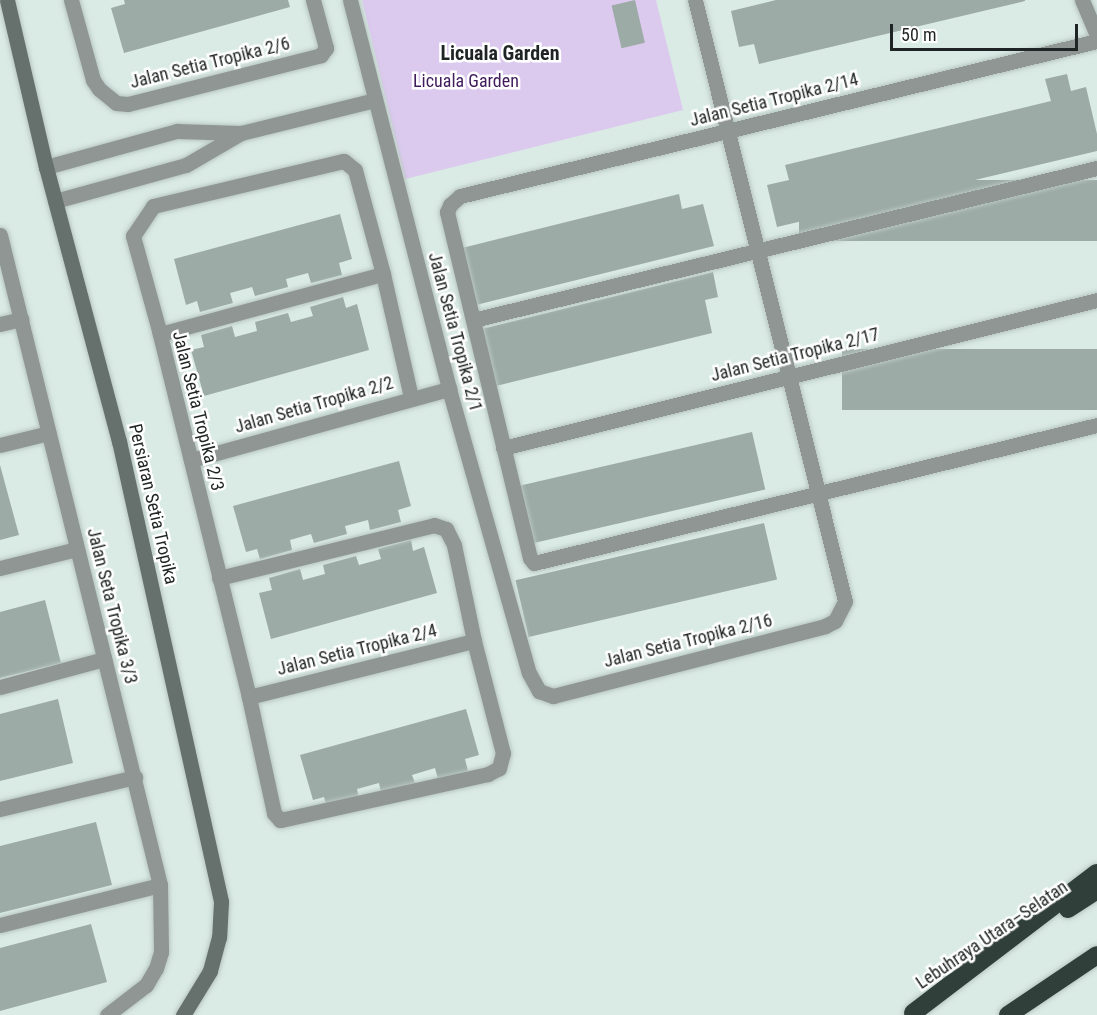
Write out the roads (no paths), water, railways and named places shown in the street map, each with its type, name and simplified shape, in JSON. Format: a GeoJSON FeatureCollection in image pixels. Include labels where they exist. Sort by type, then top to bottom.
{"type":"FeatureCollection","features":[{"type":"Feature","properties":{"kind":"highway"},"geometry":{"type":"LineString","coordinates":[[911,1014],[1097,873]]}},
{"type":"Feature","properties":{"kind":"highway","name":"Lebuhraya Utara–Selatan"},"geometry":{"type":"LineString","coordinates":[[911,1014],[1097,890]]}},
{"type":"Feature","properties":{"kind":"highway"},"geometry":{"type":"LineString","coordinates":[[1008,1015],[1097,955]]}},
{"type":"Feature","properties":{"kind":"street","name":"Persiaran Setia Tropika"},"geometry":{"type":"LineString","coordinates":[[7,0],[54,201],[119,441],[221,902],[219,937],[210,971],[183,1015]]}},
{"type":"Feature","properties":{"kind":"street","name":"Jalan Setia Tropika 2/6"},"geometry":{"type":"LineString","coordinates":[[71,0],[93,80],[99,89],[116,103],[128,104],[321,55],[326,48],[313,0]]}},
{"type":"Feature","properties":{"kind":"street","name":"Jalan Setia Tropika 2/1"},"geometry":{"type":"LineString","coordinates":[[350,0],[449,389],[529,673]]}},
{"type":"Feature","properties":{"kind":"street"},"geometry":{"type":"LineString","coordinates":[[1082,0],[1097,35]]}},
{"type":"Feature","properties":{"kind":"street"},"geometry":{"type":"LineString","coordinates":[[698,1],[728,131],[819,494]]}},
{"type":"Feature","properties":{"kind":"street","name":"Jalan Setia Tropika 2/14"},"geometry":{"type":"LineString","coordinates":[[473,320],[447,212],[460,196],[1097,41]]}},
{"type":"Feature","properties":{"kind":"street"},"geometry":{"type":"LineString","coordinates":[[46,167],[177,131],[241,133],[375,100]]}},
{"type":"Feature","properties":{"kind":"street"},"geometry":{"type":"LineString","coordinates":[[54,201],[186,165],[241,133]]}},
{"type":"Feature","properties":{"kind":"street","name":"Jalan Setia Tropika 2/3"},"geometry":{"type":"LineString","coordinates":[[383,274],[350,165],[153,206],[133,236],[160,334],[249,697],[274,813],[280,820],[488,774],[499,768],[503,753],[474,641]]}},
{"type":"Feature","properties":{"kind":"street"},"geometry":{"type":"LineString","coordinates":[[1097,168],[473,320],[530,558],[534,563],[1097,425]]}},
{"type":"Feature","properties":{"kind":"street","name":"Jalan Seta Tropika 3/3"},"geometry":{"type":"LineString","coordinates":[[0,235],[160,885],[161,952],[156,968],[146,985],[107,1015]]}},
{"type":"Feature","properties":{"kind":"street"},"geometry":{"type":"LineString","coordinates":[[160,334],[383,274],[411,398]]}},
{"type":"Feature","properties":{"kind":"street","name":"Jalan Setia Tropika 2/17"},"geometry":{"type":"LineString","coordinates":[[503,448],[1097,300]]}},
{"type":"Feature","properties":{"kind":"street"},"geometry":{"type":"LineString","coordinates":[[0,324],[21,319]]}},
{"type":"Feature","properties":{"kind":"street","name":"Jalan Setia Tropika 2/2"},"geometry":{"type":"LineString","coordinates":[[191,460],[449,389]]}},
{"type":"Feature","properties":{"kind":"street"},"geometry":{"type":"LineString","coordinates":[[0,445],[49,434]]}},
{"type":"Feature","properties":{"kind":"street","name":"Jalan Setia Tropika 2/16"},"geometry":{"type":"LineString","coordinates":[[529,673],[539,691],[553,696],[814,629],[835,621],[845,601],[819,494]]}},
{"type":"Feature","properties":{"kind":"street"},"geometry":{"type":"LineString","coordinates":[[219,578],[434,525],[446,529],[454,545],[474,641]]}},
{"type":"Feature","properties":{"kind":"street"},"geometry":{"type":"LineString","coordinates":[[0,568],[77,549]]}},
{"type":"Feature","properties":{"kind":"street","name":"Jalan Setia Tropika 2/4"},"geometry":{"type":"LineString","coordinates":[[249,697],[474,641]]}},
{"type":"Feature","properties":{"kind":"street"},"geometry":{"type":"LineString","coordinates":[[0,687],[104,659]]}},
{"type":"Feature","properties":{"kind":"street"},"geometry":{"type":"LineString","coordinates":[[0,809],[135,777]]}},
{"type":"Feature","properties":{"kind":"street"},"geometry":{"type":"LineString","coordinates":[[0,925],[160,885]]}},
{"type":"Feature","properties":{"kind":"district","name":"Licuala Garden"},"geometry":{"type":"Point","coordinates":[500,53]}}]}
